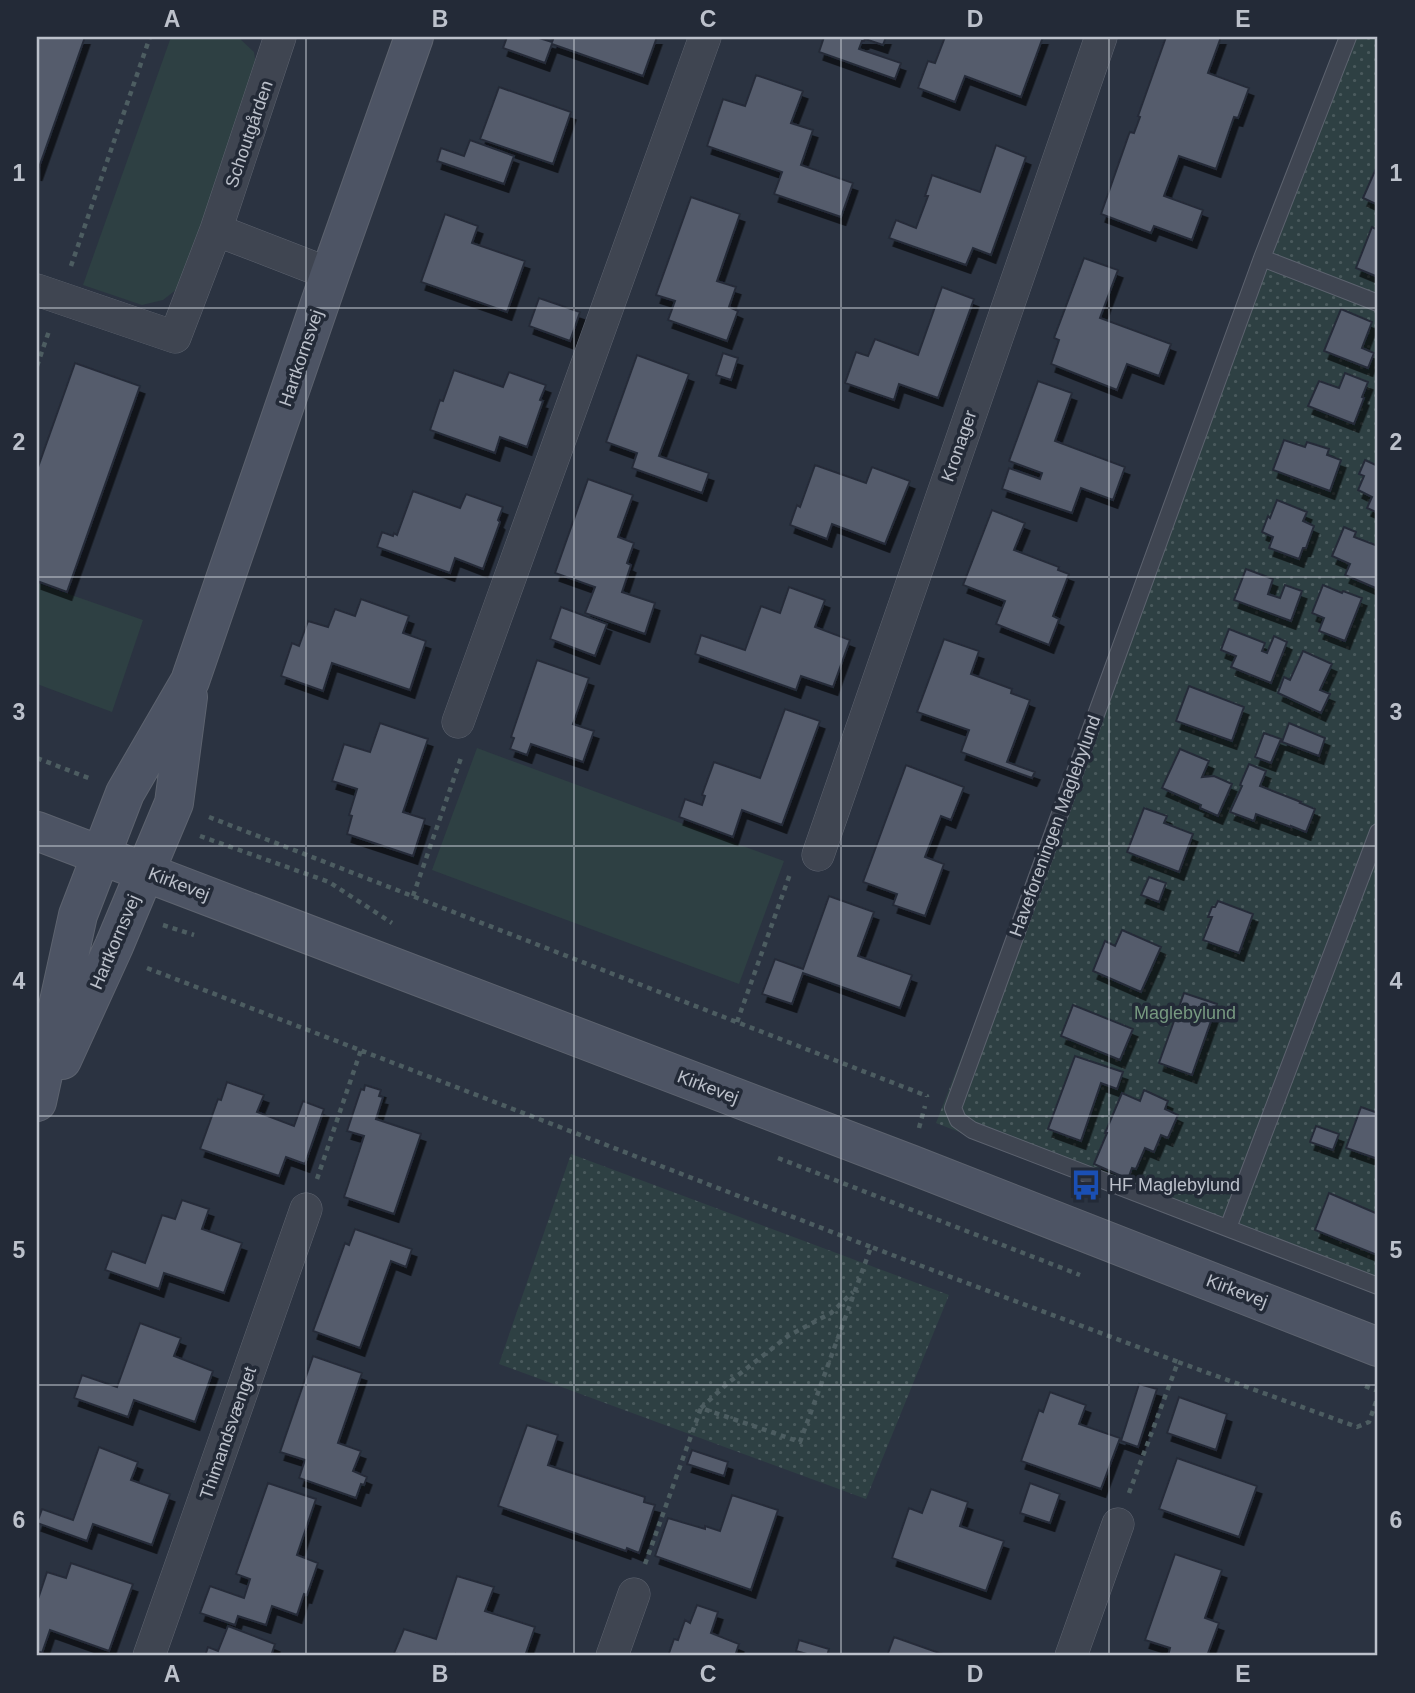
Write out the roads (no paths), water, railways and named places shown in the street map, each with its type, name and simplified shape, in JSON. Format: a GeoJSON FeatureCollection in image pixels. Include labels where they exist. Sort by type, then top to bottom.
{"type":"FeatureCollection","features":[{"type":"Feature","properties":{"kind":"street","name":"Schoutgården"},"geometry":{"type":"LineString","coordinates":[[48,294],[175,337],[216,230],[280,37]]}},
{"type":"Feature","properties":{"kind":"street","name":"Hartkornsvej"},"geometry":{"type":"LineString","coordinates":[[37,1102],[78,915],[125,793],[190,681],[414,37]]}},
{"type":"Feature","properties":{"kind":"street"},"geometry":{"type":"LineString","coordinates":[[458,722],[705,37]]}},
{"type":"Feature","properties":{"kind":"street","name":"Kronager"},"geometry":{"type":"LineString","coordinates":[[818,855],[1101,37]]}},
{"type":"Feature","properties":{"kind":"street"},"geometry":{"type":"LineString","coordinates":[[216,230],[330,274]]}},
{"type":"Feature","properties":{"kind":"street","name":"Hartkornsvej"},"geometry":{"type":"LineString","coordinates":[[37,1116],[174,803],[190,681]]}},
{"type":"Feature","properties":{"kind":"street","name":"Kirkevej"},"geometry":{"type":"LineString","coordinates":[[37,831],[910,1164],[1378,1347]]}},
{"type":"Feature","properties":{"kind":"street","name":"Thimandsvænget"},"geometry":{"type":"LineString","coordinates":[[149,1656],[306,1209]]}},
{"type":"Feature","properties":{"kind":"street"},"geometry":{"type":"LineString","coordinates":[[1071,1656],[1118,1524]]}},
{"type":"Feature","properties":{"kind":"street"},"geometry":{"type":"LineString","coordinates":[[612,1656],[634,1594]]}},
{"type":"Feature","properties":{"kind":"lane","name":"Haveforeningen Maglebylund"},"geometry":{"type":"LineString","coordinates":[[1348,37],[1262,258],[953,1108],[958,1120],[972,1130],[1378,1286]]}},
{"type":"Feature","properties":{"kind":"lane"},"geometry":{"type":"LineString","coordinates":[[1262,258],[1378,303]]}},
{"type":"Feature","properties":{"kind":"lane"},"geometry":{"type":"LineString","coordinates":[[1228,1228],[1378,832]]}},
{"type":"Feature","properties":{"kind":"place","name":"HF Maglebylund"},"geometry":{"type":"Point","coordinates":[1086,1185]}},
{"type":"Feature","properties":{"kind":"park label","name":"Maglebylund"},"geometry":{"type":"Point","coordinates":[1185,1013]}}]}
